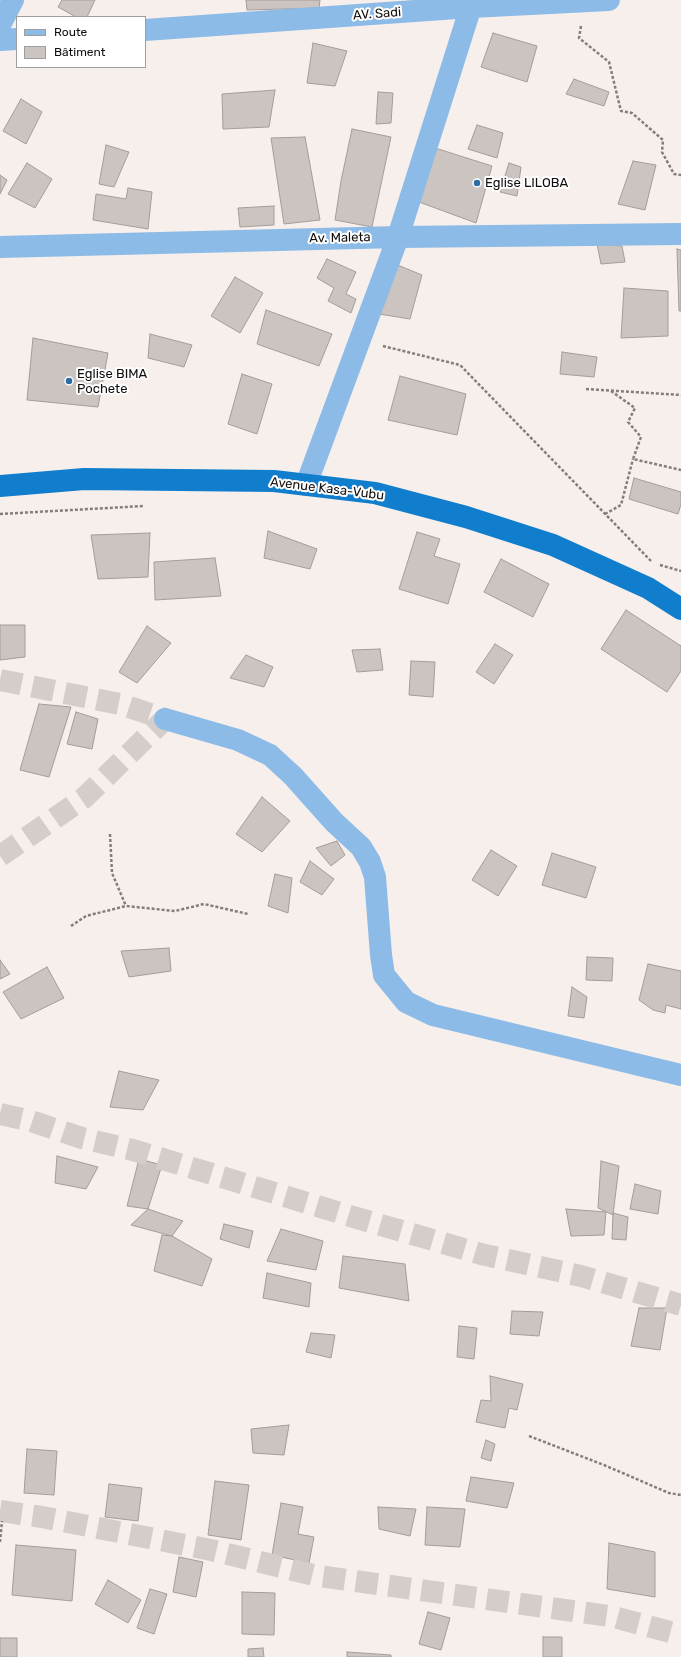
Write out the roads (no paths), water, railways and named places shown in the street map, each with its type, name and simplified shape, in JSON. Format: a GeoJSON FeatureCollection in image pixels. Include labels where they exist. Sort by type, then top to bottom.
{"type":"FeatureCollection","features":[{"type":"Feature","properties":{"kind":"highway","name":"Avenue Kasa-Vubu"},"geometry":{"type":"LineString","coordinates":[[0,486],[84,479],[274,481],[375,493],[466,517],[553,545],[648,588],[681,609]]}},
{"type":"Feature","properties":{"kind":"street"},"geometry":{"type":"LineString","coordinates":[[0,25],[13,0]]}},
{"type":"Feature","properties":{"kind":"street","name":"AV. Sadi"},"geometry":{"type":"LineString","coordinates":[[146,30],[472,4],[609,0]]}},
{"type":"Feature","properties":{"kind":"street"},"geometry":{"type":"LineString","coordinates":[[306,485],[398,237],[472,4]]}},
{"type":"Feature","properties":{"kind":"street"},"geometry":{"type":"LineString","coordinates":[[0,40],[16,39]]}},
{"type":"Feature","properties":{"kind":"street","name":"Av. Maleta"},"geometry":{"type":"LineString","coordinates":[[0,247],[398,237],[681,234]]}},
{"type":"Feature","properties":{"kind":"street"},"geometry":{"type":"LineString","coordinates":[[165,719],[238,740],[270,755],[293,776],[334,822],[361,847],[370,862],[375,877],[384,976],[406,1002],[433,1015],[681,1075]]}},
{"type":"Feature","properties":{"kind":"tunnel"},"geometry":{"type":"LineString","coordinates":[[0,680],[120,704],[165,719],[84,798],[0,856]]}},
{"type":"Feature","properties":{"kind":"tunnel"},"geometry":{"type":"LineString","coordinates":[[0,1114],[31,1121],[82,1138],[133,1150],[481,1254],[581,1276],[681,1305]]}},
{"type":"Feature","properties":{"kind":"tunnel"},"geometry":{"type":"LineString","coordinates":[[0,1511],[42,1517],[211,1550],[318,1576],[610,1616],[681,1635]]}},
{"type":"Feature","properties":{"kind":"place","name":"Eglise LILOBA"},"geometry":{"type":"Point","coordinates":[477,183]}},
{"type":"Feature","properties":{"kind":"place","name":"Eglise BIMA Pochete"},"geometry":{"type":"Point","coordinates":[69,381]}}]}
